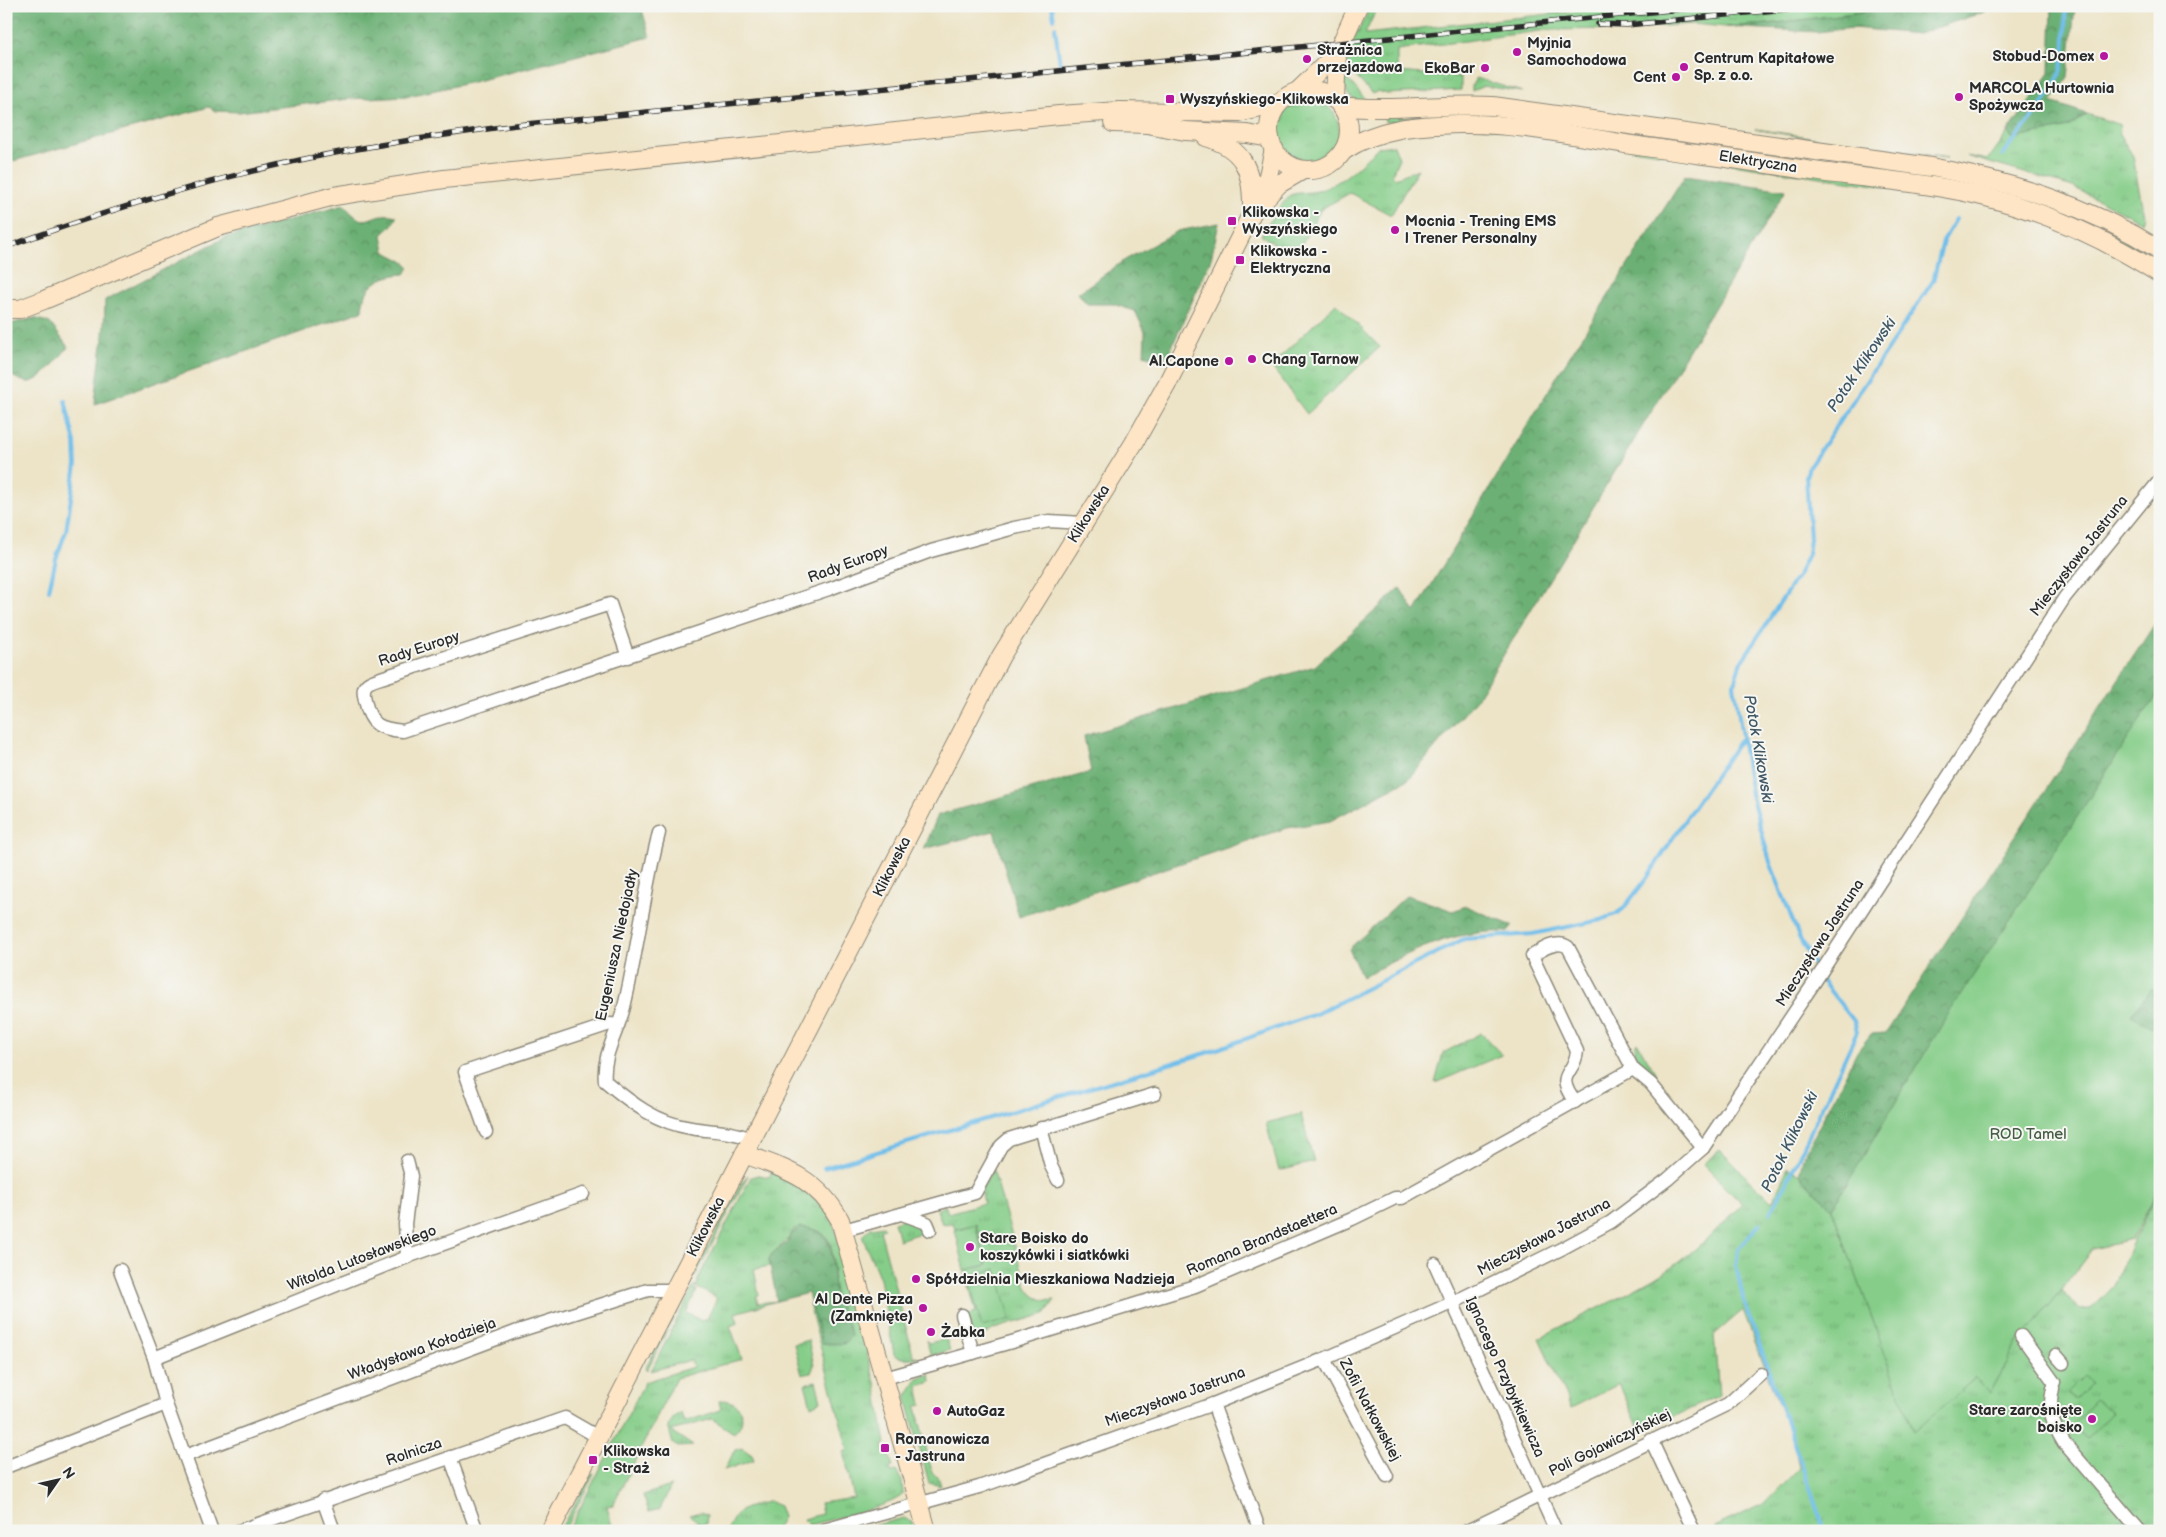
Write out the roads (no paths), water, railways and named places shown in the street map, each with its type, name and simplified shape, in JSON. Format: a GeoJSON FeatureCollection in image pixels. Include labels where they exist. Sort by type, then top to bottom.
{"type":"FeatureCollection","features":[{"type":"Feature","properties":{"kind":"main road"},"geometry":{"type":"LineString","coordinates":[[6,309],[20,309],[44,300],[218,227],[334,196],[453,178],[1027,118],[1113,111],[1239,113],[1278,104],[1298,92],[1337,53],[1358,6]]}},
{"type":"Feature","properties":{"kind":"main road"},"geometry":{"type":"LineString","coordinates":[[1185,131],[1248,134],[1272,144],[1289,165],[1303,170],[1326,166],[1343,151],[1349,128],[1338,103],[1337,53]]}},
{"type":"Feature","properties":{"kind":"main road"},"geometry":{"type":"LineString","coordinates":[[1298,92],[1322,92],[1338,103]]}},
{"type":"Feature","properties":{"kind":"main road","name":"Elektryczna"},"geometry":{"type":"LineString","coordinates":[[1338,103],[1359,108],[1464,104],[1493,106],[1931,167],[1982,177],[2061,200],[2113,223],[2160,250]]}},
{"type":"Feature","properties":{"kind":"main road"},"geometry":{"type":"LineString","coordinates":[[1272,144],[1269,126],[1278,104]]}},
{"type":"Feature","properties":{"kind":"main road"},"geometry":{"type":"LineString","coordinates":[[1027,118],[1147,124],[1185,131],[1225,144],[1247,167],[1252,183],[1252,213]]}},
{"type":"Feature","properties":{"kind":"main road","name":"Elektryczna"},"geometry":{"type":"LineString","coordinates":[[1343,151],[1365,137],[1383,132],[1427,126],[1485,125],[1545,130],[1898,182],[1968,193],[2018,206],[2064,222],[2093,236],[2160,274]]}},
{"type":"Feature","properties":{"kind":"main road","name":"Klikowska"},"geometry":{"type":"LineString","coordinates":[[550,1531],[1001,656],[1159,399],[1252,213],[1268,176],[1272,144]]}},
{"type":"Feature","properties":{"kind":"main road","name":"Klikowska"},"geometry":{"type":"LineString","coordinates":[[1252,213],[1279,184],[1303,170]]}},
{"type":"Feature","properties":{"kind":"main road"},"geometry":{"type":"LineString","coordinates":[[748,1146],[806,1180],[833,1208],[844,1230],[927,1531]]}},
{"type":"Feature","properties":{"kind":"street","name":"Mieczysława Jastruna"},"geometry":{"type":"LineString","coordinates":[[820,1531],[979,1487],[1213,1404],[1324,1359],[1454,1302],[1611,1222],[1686,1164],[1703,1148],[1820,975],[2065,597],[2160,480]]}},
{"type":"Feature","properties":{"kind":"street","name":"Rady Europy"},"geometry":{"type":"LineString","coordinates":[[628,657],[610,604],[384,677],[366,685],[363,691],[367,710],[373,723],[385,730],[403,731],[628,657],[829,589],[931,551],[1014,528],[1049,521],[1083,524]]}},
{"type":"Feature","properties":{"kind":"street","name":"Eugeniusza Niedojadły"},"geometry":{"type":"LineString","coordinates":[[659,833],[648,874],[624,1008],[604,1072],[605,1081],[647,1114],[676,1125],[734,1132],[748,1146]]}},
{"type":"Feature","properties":{"kind":"street"},"geometry":{"type":"LineString","coordinates":[[1575,1102],[1565,1083],[1566,1075],[1575,1062],[1578,1051],[1532,956],[1554,945],[1564,944],[1568,947],[1633,1069],[1651,1084],[1703,1148]]}},
{"type":"Feature","properties":{"kind":"street"},"geometry":{"type":"LineString","coordinates":[[486,1132],[465,1072],[610,1024],[618,1025]]}},
{"type":"Feature","properties":{"kind":"street","name":"Romana Brandstaettera"},"geometry":{"type":"LineString","coordinates":[[885,1378],[1166,1296],[1208,1280],[1352,1219],[1395,1198],[1402,1198],[1633,1069]]}},
{"type":"Feature","properties":{"kind":"street"},"geometry":{"type":"LineString","coordinates":[[844,1230],[975,1193],[1001,1146],[1009,1139],[1155,1094]]}},
{"type":"Feature","properties":{"kind":"street"},"geometry":{"type":"LineString","coordinates":[[1041,1128],[1051,1166],[1058,1180]]}},
{"type":"Feature","properties":{"kind":"street"},"geometry":{"type":"LineString","coordinates":[[407,1161],[411,1176],[405,1224],[407,1257]]}},
{"type":"Feature","properties":{"kind":"street","name":"Witolda Lutosławskiego"},"geometry":{"type":"LineString","coordinates":[[154,1358],[407,1257],[584,1194]]}},
{"type":"Feature","properties":{"kind":"street"},"geometry":{"type":"LineString","coordinates":[[902,1214],[927,1222],[934,1229],[932,1211],[926,1207]]}},
{"type":"Feature","properties":{"kind":"street","name":"Ignacego Przybyłkiewicza"},"geometry":{"type":"LineString","coordinates":[[1435,1264],[1454,1302],[1556,1531]]}},
{"type":"Feature","properties":{"kind":"street"},"geometry":{"type":"LineString","coordinates":[[120,1270],[154,1358],[166,1404],[212,1531]]}},
{"type":"Feature","properties":{"kind":"street","name":"Władysława Kołodzieja"},"geometry":{"type":"LineString","coordinates":[[185,1456],[515,1332],[648,1290],[674,1290]]}},
{"type":"Feature","properties":{"kind":"street"},"geometry":{"type":"LineString","coordinates":[[958,1316],[969,1354]]}},
{"type":"Feature","properties":{"kind":"street"},"geometry":{"type":"LineString","coordinates":[[2021,1336],[2053,1385],[2050,1417],[2056,1430],[2064,1443],[2140,1531]]}},
{"type":"Feature","properties":{"kind":"street","name":"Zofii Nałkowskiej"},"geometry":{"type":"LineString","coordinates":[[1324,1359],[1387,1476]]}},
{"type":"Feature","properties":{"kind":"street","name":"Poli Gojawiczyńskiej"},"geometry":{"type":"LineString","coordinates":[[1467,1531],[1728,1404],[1761,1374]]}},
{"type":"Feature","properties":{"kind":"street"},"geometry":{"type":"LineString","coordinates":[[6,1467],[166,1404]]}},
{"type":"Feature","properties":{"kind":"street"},"geometry":{"type":"LineString","coordinates":[[1213,1404],[1260,1531]]}},
{"type":"Feature","properties":{"kind":"street","name":"Rolnicza"},"geometry":{"type":"LineString","coordinates":[[238,1531],[565,1418],[598,1437]]}},
{"type":"Feature","properties":{"kind":"street"},"geometry":{"type":"LineString","coordinates":[[1651,1440],[1694,1531]]}},
{"type":"Feature","properties":{"kind":"street"},"geometry":{"type":"LineString","coordinates":[[450,1457],[477,1531]]}},
{"type":"Feature","properties":{"kind":"street"},"geometry":{"type":"LineString","coordinates":[[324,1500],[334,1531]]}},
{"type":"Feature","properties":{"kind":"waterway"},"geometry":{"type":"LineString","coordinates":[[1052,6],[1054,19]]}},
{"type":"Feature","properties":{"kind":"waterway","name":"Potok Klikowski"},"geometry":{"type":"LineString","coordinates":[[2002,156],[2043,104],[2056,82],[2062,64],[2064,48],[2065,6]]}},
{"type":"Feature","properties":{"kind":"waterway"},"geometry":{"type":"LineString","coordinates":[[1055,27],[1060,65]]}},
{"type":"Feature","properties":{"kind":"waterway","name":"Potok Klikowski"},"geometry":{"type":"LineString","coordinates":[[1770,1213],[1790,1176],[1857,1032],[1854,1021],[1823,982],[1799,937],[1770,862],[1751,794],[1734,684],[1740,664],[1798,575],[1808,554],[1810,539],[1806,476],[1809,467],[1933,281],[1943,241],[1956,219]]}},
{"type":"Feature","properties":{"kind":"waterway"},"geometry":{"type":"LineString","coordinates":[[49,590],[56,559],[66,531],[76,465],[75,443],[65,400]]}},
{"type":"Feature","properties":{"kind":"waterway"},"geometry":{"type":"LineString","coordinates":[[824,1168],[1206,1053],[1318,1013],[1464,939],[1533,934],[1601,920],[1616,914],[1623,909],[1647,878],[1741,739]]}},
{"type":"Feature","properties":{"kind":"waterway","name":"Potok Klikowski"},"geometry":{"type":"LineString","coordinates":[[1760,1223],[1738,1249],[1736,1266],[1743,1298],[1825,1531]]}},
{"type":"Feature","properties":{"kind":"railway"},"geometry":{"type":"LineString","coordinates":[[6,247],[115,210],[188,188],[300,160],[381,145],[516,125],[1711,6]]}},
{"type":"Feature","properties":{"kind":"railway"},"geometry":{"type":"LineString","coordinates":[[1598,24],[1627,25],[1817,6]]}},
{"type":"Feature","properties":{"kind":"place","name":"Myjnia Samochodowa"},"geometry":{"type":"Point","coordinates":[1517,52]}},
{"type":"Feature","properties":{"kind":"place","name":"Stobud-Domex"},"geometry":{"type":"Point","coordinates":[2104,56]}},
{"type":"Feature","properties":{"kind":"place","name":"Strażnica przejazdowa"},"geometry":{"type":"Point","coordinates":[1307,59]}},
{"type":"Feature","properties":{"kind":"place","name":"Centrum Kapitałowe Sp. z o.o."},"geometry":{"type":"Point","coordinates":[1684,67]}},
{"type":"Feature","properties":{"kind":"place","name":"EkoBar"},"geometry":{"type":"Point","coordinates":[1485,68]}},
{"type":"Feature","properties":{"kind":"place","name":"Cent"},"geometry":{"type":"Point","coordinates":[1676,77]}},
{"type":"Feature","properties":{"kind":"place","name":"MARCOLA Hurtownia Spożywcza"},"geometry":{"type":"Point","coordinates":[1959,97]}},
{"type":"Feature","properties":{"kind":"place","name":"Wyszyńskiego-Klikowska"},"geometry":{"type":"Point","coordinates":[1170,99]}},
{"type":"Feature","properties":{"kind":"place","name":"Klikowska - Wyszyńskiego"},"geometry":{"type":"Point","coordinates":[1232,221]}},
{"type":"Feature","properties":{"kind":"place","name":"Mocnia - Trening EMS | Trener Personalny"},"geometry":{"type":"Point","coordinates":[1395,230]}},
{"type":"Feature","properties":{"kind":"place","name":"Klikowska - Elektryczna"},"geometry":{"type":"Point","coordinates":[1240,260]}},
{"type":"Feature","properties":{"kind":"place","name":"Chang Tarnow"},"geometry":{"type":"Point","coordinates":[1252,359]}},
{"type":"Feature","properties":{"kind":"place","name":"Al.Capone"},"geometry":{"type":"Point","coordinates":[1229,361]}},
{"type":"Feature","properties":{"kind":"place","name":"Stare Boisko do koszykówki i siatkówki"},"geometry":{"type":"Point","coordinates":[970,1247]}},
{"type":"Feature","properties":{"kind":"place","name":"Spółdzielnia Mieszkaniowa Nadzieja"},"geometry":{"type":"Point","coordinates":[916,1279]}},
{"type":"Feature","properties":{"kind":"place","name":"Al Dente Pizza (Zamknięte)"},"geometry":{"type":"Point","coordinates":[923,1308]}},
{"type":"Feature","properties":{"kind":"place","name":"Żabka"},"geometry":{"type":"Point","coordinates":[931,1332]}},
{"type":"Feature","properties":{"kind":"place","name":"AutoGaz"},"geometry":{"type":"Point","coordinates":[937,1411]}},
{"type":"Feature","properties":{"kind":"place","name":"Stare zarośnięte boisko"},"geometry":{"type":"Point","coordinates":[2092,1419]}},
{"type":"Feature","properties":{"kind":"place","name":"Romanowicza - Jastruna"},"geometry":{"type":"Point","coordinates":[885,1448]}},
{"type":"Feature","properties":{"kind":"place","name":"Klikowska - Straż"},"geometry":{"type":"Point","coordinates":[593,1460]}},
{"type":"Feature","properties":{"kind":"park label","name":"ROD Tamel"},"geometry":{"type":"Point","coordinates":[2028,1134]}}]}
